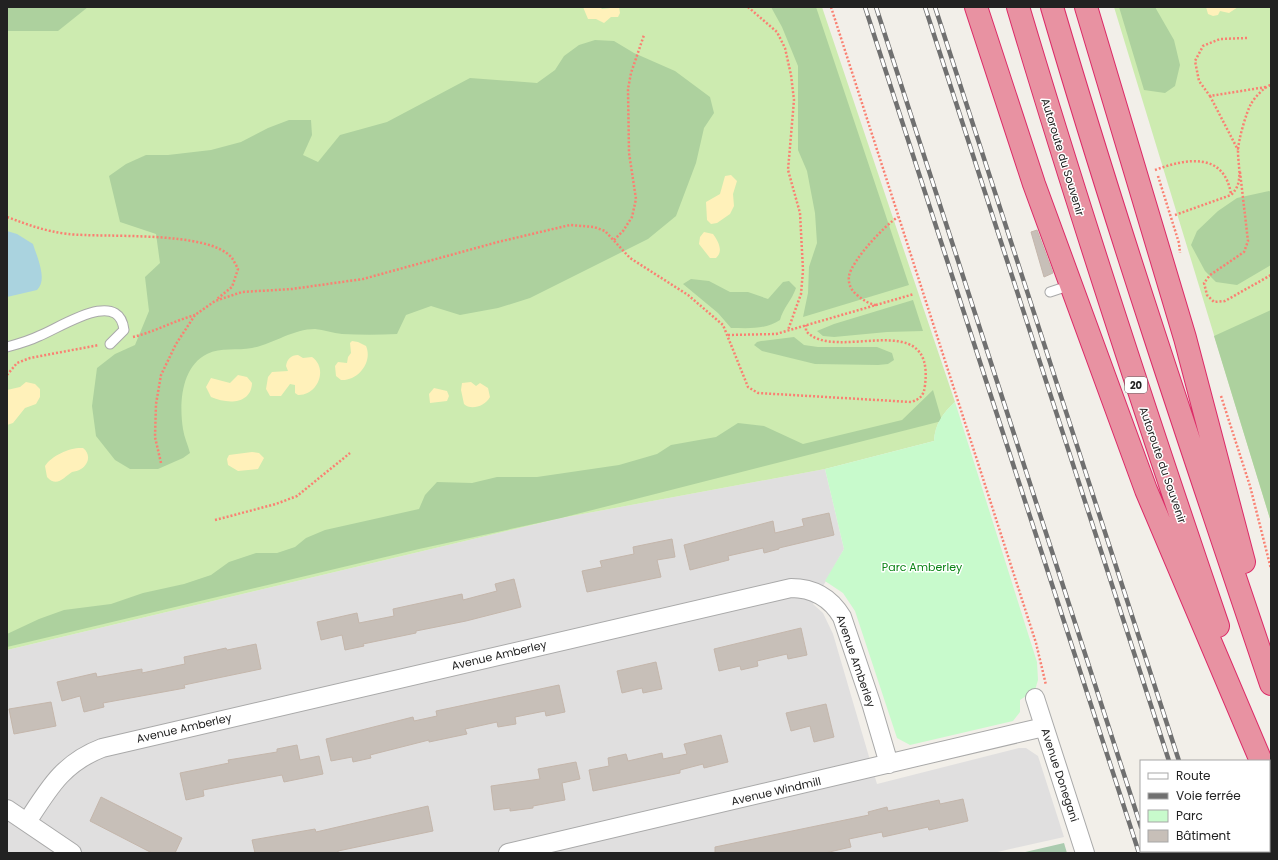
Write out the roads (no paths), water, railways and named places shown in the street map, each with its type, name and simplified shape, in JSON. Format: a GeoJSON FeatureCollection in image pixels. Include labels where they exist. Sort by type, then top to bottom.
{"type":"FeatureCollection","features":[{"type":"Feature","properties":{"kind":"highway"},"geometry":{"type":"LineString","coordinates":[[976,7],[1029,170],[1146,490],[1263,760]]}},
{"type":"Feature","properties":{"kind":"highway","name":"Autoroute du Souvenir"},"geometry":{"type":"LineString","coordinates":[[1018,7],[1130,367],[1263,760]]}},
{"type":"Feature","properties":{"kind":"highway"},"geometry":{"type":"LineString","coordinates":[[1052,7],[1091,140],[1165,372],[1271,684]]}},
{"type":"Feature","properties":{"kind":"highway"},"geometry":{"type":"LineString","coordinates":[[1086,7],[1185,338],[1271,665]]}},
{"type":"Feature","properties":{"kind":"street","name":"Avenue Amberley"},"geometry":{"type":"LineString","coordinates":[[27,822],[46,791],[61,773],[79,758],[102,748],[791,588],[807,589],[816,592],[831,602],[842,617],[871,703],[889,764]]}},
{"type":"Feature","properties":{"kind":"street","name":"Avenue Donegani"},"geometry":{"type":"LineString","coordinates":[[1035,698],[1085,853]]}},
{"type":"Feature","properties":{"kind":"street","name":"Avenue Windmill"},"geometry":{"type":"LineString","coordinates":[[508,853],[1044,727]]}},
{"type":"Feature","properties":{"kind":"street"},"geometry":{"type":"LineString","coordinates":[[7,809],[72,853]]}},
{"type":"Feature","properties":{"kind":"lane"},"geometry":{"type":"LineString","coordinates":[[1050,292],[1071,285]]}},
{"type":"Feature","properties":{"kind":"lane"},"geometry":{"type":"LineString","coordinates":[[7,347],[39,336],[87,313],[105,310],[116,313],[123,321],[124,330],[110,344]]}},
{"type":"Feature","properties":{"kind":"water"},"geometry":{"type":"Polygon","coordinates":[[[7,231],[17,234],[33,244],[42,274],[42,280],[37,290],[7,297],[7,231]]]}},
{"type":"Feature","properties":{"kind":"railway"},"geometry":{"type":"LineString","coordinates":[[865,7],[1139,853]]}},
{"type":"Feature","properties":{"kind":"railway"},"geometry":{"type":"LineString","coordinates":[[876,7],[1140,824]]}},
{"type":"Feature","properties":{"kind":"railway"},"geometry":{"type":"LineString","coordinates":[[925,7],[1169,760]]}},
{"type":"Feature","properties":{"kind":"railway"},"geometry":{"type":"LineString","coordinates":[[935,7],[1179,760]]}},
{"type":"Feature","properties":{"kind":"park label","name":"Parc Amberley"},"geometry":{"type":"Point","coordinates":[922,567]}}]}
